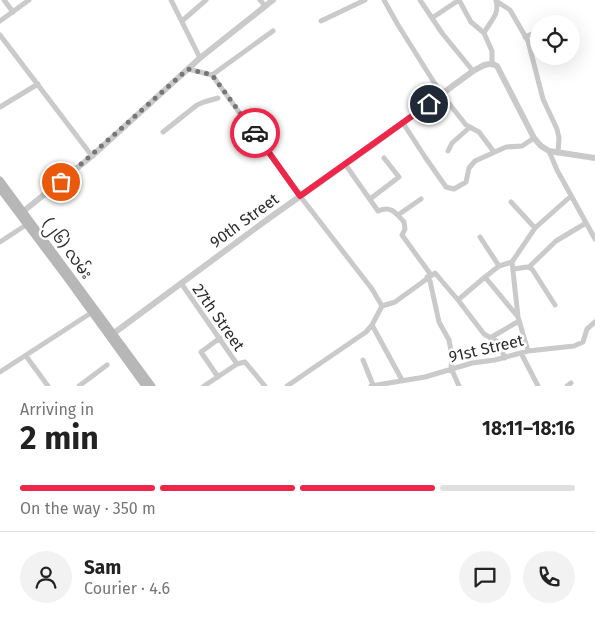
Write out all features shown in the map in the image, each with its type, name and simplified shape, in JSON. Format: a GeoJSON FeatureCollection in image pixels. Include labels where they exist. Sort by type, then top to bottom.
{"type":"FeatureCollection","features":[{"type":"Feature","properties":{"kind":"main road","name":"(၂၆) လမ်း"},"geometry":{"type":"LineString","coordinates":[[0,180],[21,213]]}},
{"type":"Feature","properties":{"kind":"main road","name":"(၂၆) လမ်း"},"geometry":{"type":"LineString","coordinates":[[0,189],[29,223],[111,335]]}},
{"type":"Feature","properties":{"kind":"main road"},"geometry":{"type":"LineString","coordinates":[[111,335],[145,386]]}},
{"type":"Feature","properties":{"kind":"main road"},"geometry":{"type":"LineString","coordinates":[[111,335],[152,386]]}},
{"type":"Feature","properties":{"kind":"street"},"geometry":{"type":"LineString","coordinates":[[4,0],[13,12]]}},
{"type":"Feature","properties":{"kind":"street"},"geometry":{"type":"LineString","coordinates":[[0,21],[29,0]]}},
{"type":"Feature","properties":{"kind":"street"},"geometry":{"type":"LineString","coordinates":[[171,0],[200,58]]}},
{"type":"Feature","properties":{"kind":"street"},"geometry":{"type":"LineString","coordinates":[[182,21],[206,0]]}},
{"type":"Feature","properties":{"kind":"street"},"geometry":{"type":"LineString","coordinates":[[260,0],[265,6]]}},
{"type":"Feature","properties":{"kind":"street"},"geometry":{"type":"LineString","coordinates":[[21,213],[92,156],[200,58],[273,0]]}},
{"type":"Feature","properties":{"kind":"street"},"geometry":{"type":"LineString","coordinates":[[321,21],[365,0]]}},
{"type":"Feature","properties":{"kind":"street"},"geometry":{"type":"LineString","coordinates":[[384,0],[398,26],[442,95]]}},
{"type":"Feature","properties":{"kind":"street"},"geometry":{"type":"LineString","coordinates":[[420,0],[473,71]]}},
{"type":"Feature","properties":{"kind":"street"},"geometry":{"type":"LineString","coordinates":[[432,18],[459,0],[472,22],[484,33],[492,51],[492,64],[497,66],[500,71],[534,138],[541,146],[550,151],[595,158]]}},
{"type":"Feature","properties":{"kind":"street"},"geometry":{"type":"LineString","coordinates":[[484,33],[494,20],[498,8],[496,0]]}},
{"type":"Feature","properties":{"kind":"street"},"geometry":{"type":"LineString","coordinates":[[496,0],[510,10],[531,50],[544,99],[557,129],[559,138],[558,153]]}},
{"type":"Feature","properties":{"kind":"street"},"geometry":{"type":"LineString","coordinates":[[212,75],[273,31]]}},
{"type":"Feature","properties":{"kind":"street"},"geometry":{"type":"LineString","coordinates":[[0,35],[92,156]]}},
{"type":"Feature","properties":{"kind":"street"},"geometry":{"type":"LineString","coordinates":[[525,37],[530,35]]}},
{"type":"Feature","properties":{"kind":"street","name":"90th Street"},"geometry":{"type":"LineString","coordinates":[[111,335],[473,71],[486,64],[492,64]]}},
{"type":"Feature","properties":{"kind":"street"},"geometry":{"type":"LineString","coordinates":[[188,69],[212,75],[300,196],[372,289],[382,306]]}},
{"type":"Feature","properties":{"kind":"street"},"geometry":{"type":"LineString","coordinates":[[0,107],[38,84]]}},
{"type":"Feature","properties":{"kind":"street"},"geometry":{"type":"LineString","coordinates":[[163,132],[202,102],[218,98]]}},
{"type":"Feature","properties":{"kind":"street"},"geometry":{"type":"LineString","coordinates":[[447,101],[469,128],[478,132],[494,152]]}},
{"type":"Feature","properties":{"kind":"street"},"geometry":{"type":"LineString","coordinates":[[403,123],[446,187],[454,189],[464,184],[468,178],[471,163],[506,147],[522,146],[534,138]]}},
{"type":"Feature","properties":{"kind":"street"},"geometry":{"type":"LineString","coordinates":[[448,151],[452,143],[469,128]]}},
{"type":"Feature","properties":{"kind":"street"},"geometry":{"type":"LineString","coordinates":[[550,151],[557,170],[595,239]]}},
{"type":"Feature","properties":{"kind":"street"},"geometry":{"type":"LineString","coordinates":[[370,199],[399,178],[384,158]]}},
{"type":"Feature","properties":{"kind":"street"},"geometry":{"type":"LineString","coordinates":[[345,164],[378,211],[385,208],[392,209],[404,222],[405,229],[402,235],[429,276],[439,322],[449,340],[452,356],[451,368],[459,386]]}},
{"type":"Feature","properties":{"kind":"street"},"geometry":{"type":"LineString","coordinates":[[458,300],[499,266],[512,262],[535,228],[571,196]]}},
{"type":"Feature","properties":{"kind":"street"},"geometry":{"type":"LineString","coordinates":[[398,215],[421,199]]}},
{"type":"Feature","properties":{"kind":"street"},"geometry":{"type":"LineString","coordinates":[[511,202],[535,228]]}},
{"type":"Feature","properties":{"kind":"street"},"geometry":{"type":"LineString","coordinates":[[0,242],[29,223]]}},
{"type":"Feature","properties":{"kind":"street"},"geometry":{"type":"LineString","coordinates":[[514,269],[529,267],[556,241],[586,223]]}},
{"type":"Feature","properties":{"kind":"street"},"geometry":{"type":"LineString","coordinates":[[480,237],[499,266]]}},
{"type":"Feature","properties":{"kind":"street"},"geometry":{"type":"LineString","coordinates":[[512,262],[519,319],[528,351]]}},
{"type":"Feature","properties":{"kind":"street"},"geometry":{"type":"LineString","coordinates":[[529,267],[555,305]]}},
{"type":"Feature","properties":{"kind":"street"},"geometry":{"type":"LineString","coordinates":[[287,386],[349,344],[372,325],[382,306],[395,302],[429,276],[436,273],[484,334],[498,342],[505,358]]}},
{"type":"Feature","properties":{"kind":"street"},"geometry":{"type":"LineString","coordinates":[[485,277],[519,319]]}},
{"type":"Feature","properties":{"kind":"street","name":"27th Street"},"geometry":{"type":"LineString","coordinates":[[181,283],[237,364]]}},
{"type":"Feature","properties":{"kind":"street"},"geometry":{"type":"LineString","coordinates":[[0,372],[94,311]]}},
{"type":"Feature","properties":{"kind":"street"},"geometry":{"type":"LineString","coordinates":[[490,338],[519,319]]}},
{"type":"Feature","properties":{"kind":"street","name":"91st Street"},"geometry":{"type":"LineString","coordinates":[[372,386],[404,382],[434,375],[451,368],[505,358],[528,351],[578,345],[583,342],[587,329],[595,322]]}},
{"type":"Feature","properties":{"kind":"street"},"geometry":{"type":"LineString","coordinates":[[372,325],[404,382]]}},
{"type":"Feature","properties":{"kind":"street"},"geometry":{"type":"LineString","coordinates":[[218,377],[201,352],[220,338]]}},
{"type":"Feature","properties":{"kind":"street"},"geometry":{"type":"LineString","coordinates":[[522,353],[538,386]]}},
{"type":"Feature","properties":{"kind":"street"},"geometry":{"type":"LineString","coordinates":[[26,356],[48,386]]}},
{"type":"Feature","properties":{"kind":"street"},"geometry":{"type":"LineString","coordinates":[[363,360],[372,386]]}},
{"type":"Feature","properties":{"kind":"street"},"geometry":{"type":"LineString","coordinates":[[204,386],[237,364],[246,363],[265,386]]}},
{"type":"Feature","properties":{"kind":"street"},"geometry":{"type":"LineString","coordinates":[[79,386],[107,365]]}},
{"type":"Feature","properties":{"kind":"way so far"},"geometry":{"type":"LineString","coordinates":[[61,182],[188,69],[212,75],[255,133]]}},
{"type":"Feature","properties":{"kind":"route"},"geometry":{"type":"LineString","coordinates":[[255,133],[300,196],[429,104]]}}]}
